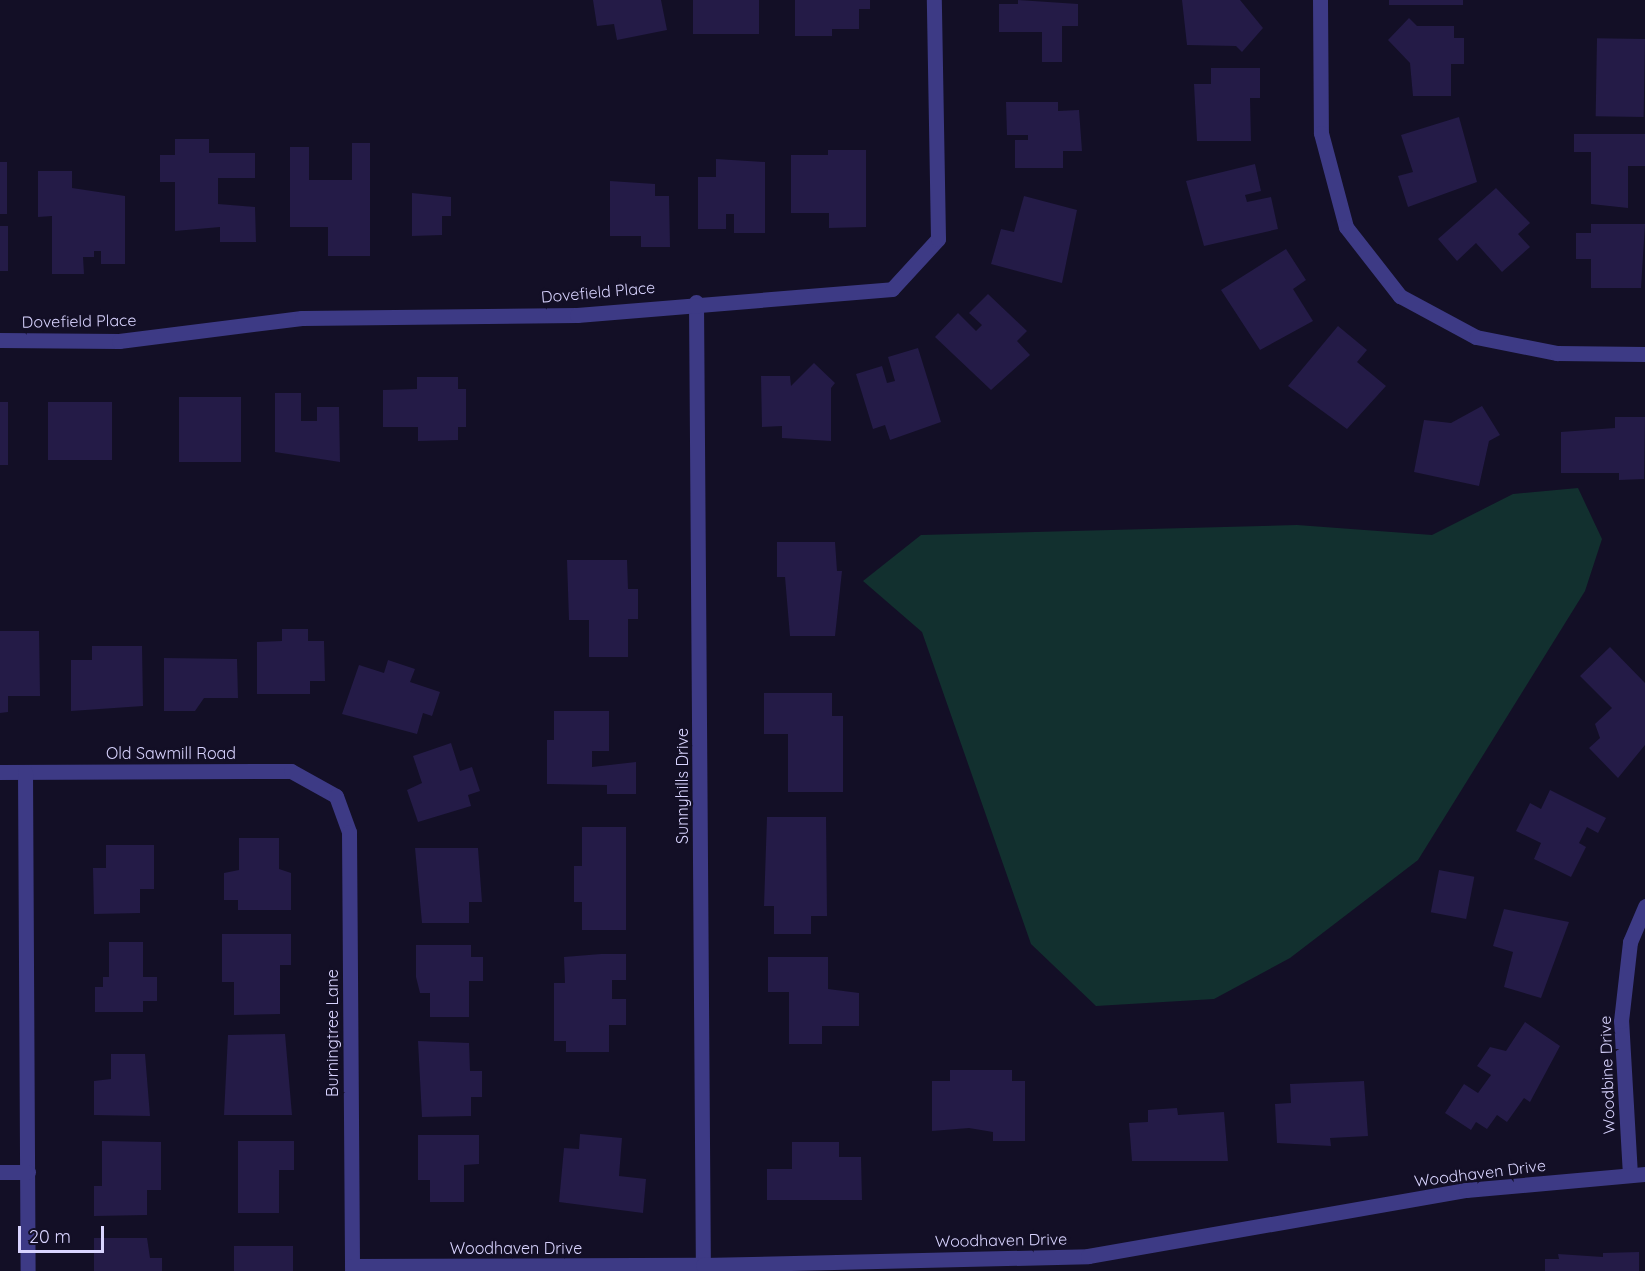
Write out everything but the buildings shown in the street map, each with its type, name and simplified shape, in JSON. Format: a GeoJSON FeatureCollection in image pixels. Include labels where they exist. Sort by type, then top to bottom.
{"type":"FeatureCollection","features":[{"type":"Feature","properties":{"kind":"street","name":"Dovefield Place"},"geometry":{"type":"LineString","coordinates":[[0,340],[120,342],[302,318],[577,315],[696,302],[892,289],[939,238],[934,0]]}},
{"type":"Feature","properties":{"kind":"street"},"geometry":{"type":"LineString","coordinates":[[1320,0],[1321,133],[1340,206],[1346,227],[1400,296],[1476,337],[1557,353],[1645,354]]}},
{"type":"Feature","properties":{"kind":"street","name":"Sunnyhills Drive"},"geometry":{"type":"LineString","coordinates":[[696,302],[703,1268]]}},
{"type":"Feature","properties":{"kind":"street","name":"Old Sawmill Road"},"geometry":{"type":"LineString","coordinates":[[0,772],[291,771],[336,796]]}},
{"type":"Feature","properties":{"kind":"street"},"geometry":{"type":"LineString","coordinates":[[25,772],[28,1271]]}},
{"type":"Feature","properties":{"kind":"street","name":"Burningtree Lane"},"geometry":{"type":"LineString","coordinates":[[336,796],[349,832],[352,1268]]}},
{"type":"Feature","properties":{"kind":"street","name":"Woodbine Drive"},"geometry":{"type":"LineString","coordinates":[[1637,1175],[1621,1021],[1630,942],[1645,906]]}},
{"type":"Feature","properties":{"kind":"street"},"geometry":{"type":"LineString","coordinates":[[0,1172],[28,1172]]}},
{"type":"Feature","properties":{"kind":"street","name":"Woodhaven Drive"},"geometry":{"type":"LineString","coordinates":[[352,1268],[703,1268],[1088,1256],[1466,1190],[1637,1175]]}},
{"type":"Feature","properties":{"kind":"green space"},"geometry":{"type":"Polygon","coordinates":[[[1578,488],[1602,539],[1585,591],[1418,860],[1290,958],[1214,999],[1096,1006],[1031,944],[922,632],[863,581],[921,535],[1297,525],[1432,535],[1513,494],[1578,488]]]}}]}
